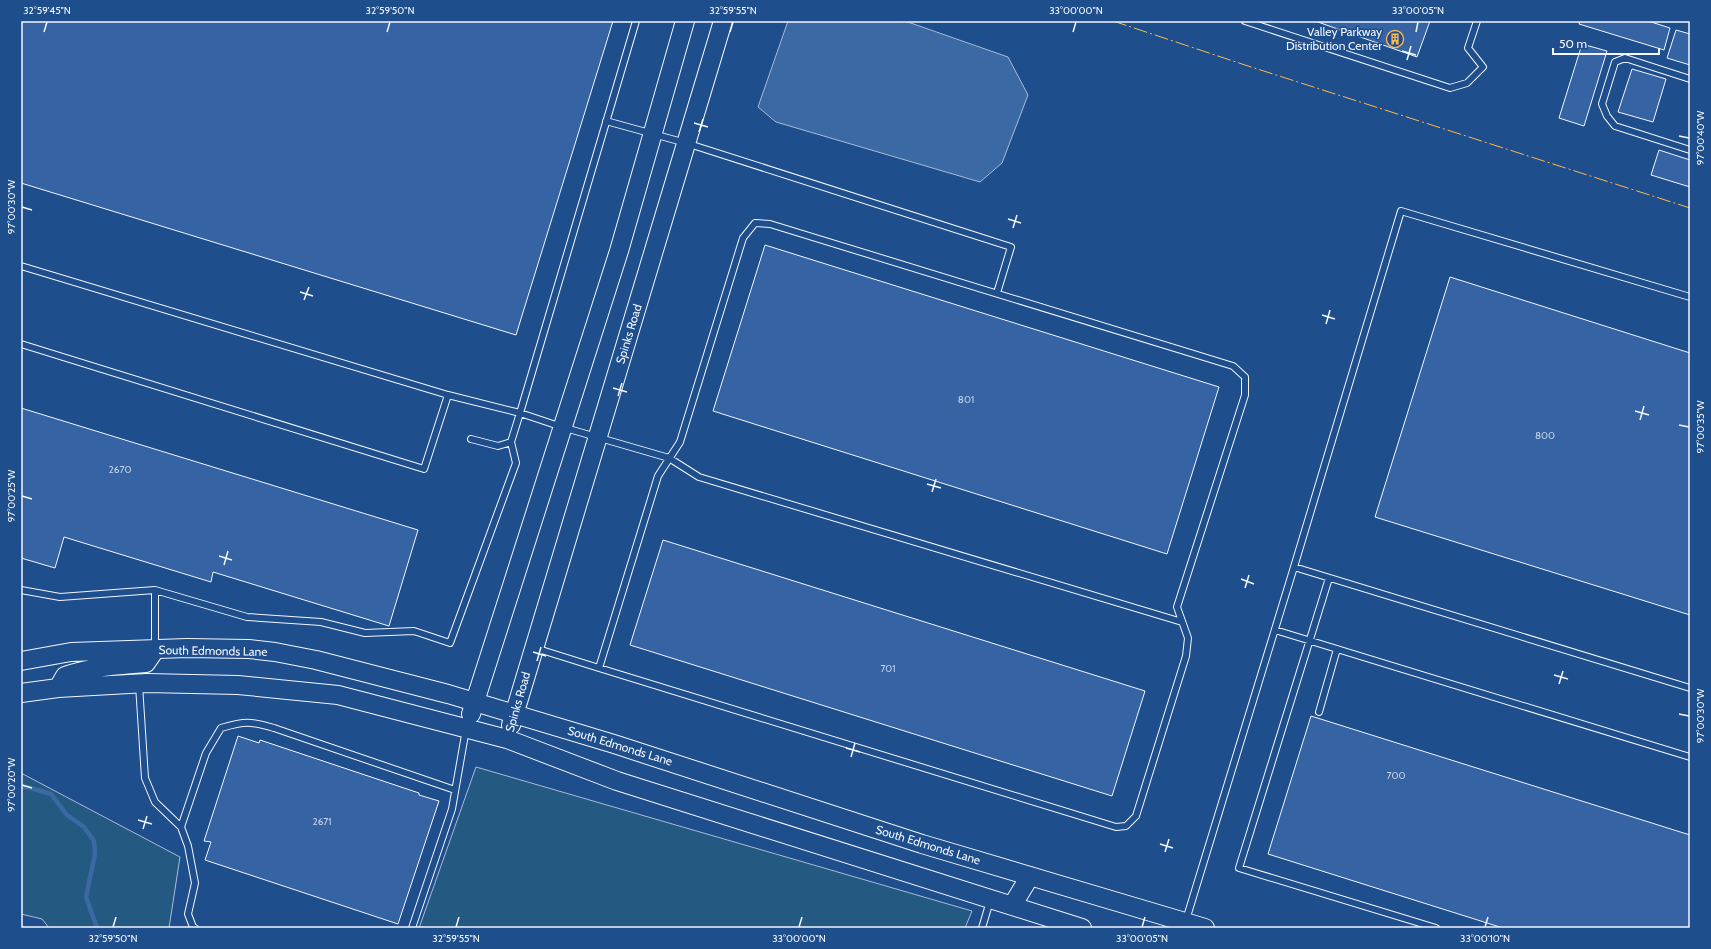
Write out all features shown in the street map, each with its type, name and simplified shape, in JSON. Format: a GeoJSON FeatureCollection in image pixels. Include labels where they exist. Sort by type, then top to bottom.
{"type":"FeatureCollection","features":[{"type":"Feature","properties":{"kind":"main road"},"geometry":{"type":"LineString","coordinates":[[466,727],[476,703],[562,427],[619,251],[685,21]]}},
{"type":"Feature","properties":{"kind":"main road","name":"Spinks Road"},"geometry":{"type":"LineString","coordinates":[[507,739],[513,714],[723,21]]}},
{"type":"Feature","properties":{"kind":"main road","name":"South Edmonds Lane"},"geometry":{"type":"LineString","coordinates":[[21,661],[71,652],[187,648],[275,652],[316,660],[476,703],[626,748],[922,844],[1030,876],[1185,925],[1205,928]]}},
{"type":"Feature","properties":{"kind":"main road"},"geometry":{"type":"LineString","coordinates":[[58,688],[65,676],[81,671],[101,667],[146,663],[155,650]]}},
{"type":"Feature","properties":{"kind":"main road"},"geometry":{"type":"LineString","coordinates":[[21,693],[58,688],[139,684],[238,685],[338,695],[466,727],[507,739],[617,782],[1082,928]]}},
{"type":"Feature","properties":{"kind":"main road"},"geometry":{"type":"LineString","coordinates":[[1012,906],[1030,876]]}},
{"type":"Feature","properties":{"kind":"lane"},"geometry":{"type":"LineString","coordinates":[[21,590],[60,597],[155,590],[247,617],[321,622],[365,633],[414,631],[450,643],[516,462],[511,442],[636,21]]}},
{"type":"Feature","properties":{"kind":"lane"},"geometry":{"type":"LineString","coordinates":[[1245,21],[1450,88],[1467,83],[1483,67],[1468,48],[1477,21]]}},
{"type":"Feature","properties":{"kind":"lane"},"geometry":{"type":"LineString","coordinates":[[1690,79],[1625,58],[1615,62],[1602,104],[1607,116],[1615,126],[1690,150]]}},
{"type":"Feature","properties":{"kind":"lane"},"geometry":{"type":"LineString","coordinates":[[606,122],[653,133],[686,143],[1011,247],[998,294]]}},
{"type":"Feature","properties":{"kind":"lane"},"geometry":{"type":"LineString","coordinates":[[1185,925],[1401,211],[1690,297]]}},
{"type":"Feature","properties":{"kind":"lane"},"geometry":{"type":"LineString","coordinates":[[534,648],[599,668],[1116,827],[1126,826],[1136,816],[1186,656],[1188,638],[1177,607],[1245,395],[1244,377],[1233,366],[770,224],[755,223],[743,238],[680,442],[658,476],[599,668]]}},
{"type":"Feature","properties":{"kind":"lane"},"geometry":{"type":"LineString","coordinates":[[21,266],[448,396],[520,412],[562,427],[669,458],[700,477],[1182,622]]}},
{"type":"Feature","properties":{"kind":"lane"},"geometry":{"type":"LineString","coordinates":[[21,344],[424,469],[448,396]]}},
{"type":"Feature","properties":{"kind":"lane"},"geometry":{"type":"LineString","coordinates":[[471,439],[498,446],[511,442]]}},
{"type":"Feature","properties":{"kind":"lane"},"geometry":{"type":"LineString","coordinates":[[1294,567],[1690,688]]}},
{"type":"Feature","properties":{"kind":"lane"},"geometry":{"type":"LineString","coordinates":[[1329,578],[1239,868],[1436,928]]}},
{"type":"Feature","properties":{"kind":"lane"},"geometry":{"type":"LineString","coordinates":[[155,590],[155,650]]}},
{"type":"Feature","properties":{"kind":"lane"},"geometry":{"type":"LineString","coordinates":[[1275,630],[1690,757]]}},
{"type":"Feature","properties":{"kind":"lane"},"geometry":{"type":"LineString","coordinates":[[1319,712],[1337,649]]}},
{"type":"Feature","properties":{"kind":"lane"},"geometry":{"type":"LineString","coordinates":[[139,684],[145,778],[155,802],[181,827],[188,846],[195,883],[188,914],[193,927],[195,928]]}},
{"type":"Feature","properties":{"kind":"lane"},"geometry":{"type":"LineString","coordinates":[[181,827],[206,754],[220,728],[239,723],[251,722],[274,728],[455,790]]}},
{"type":"Feature","properties":{"kind":"lane"},"geometry":{"type":"LineString","coordinates":[[412,928],[452,809],[466,727]]}},
{"type":"Feature","properties":{"kind":"lane"},"geometry":{"type":"LineString","coordinates":[[982,928],[990,899]]}},
{"type":"Feature","properties":{"kind":"shaded area"},"geometry":{"type":"Polygon","coordinates":[[[788,21],[905,21],[1008,57],[1028,95],[1002,163],[980,182],[776,122],[758,107],[788,21]]]}},
{"type":"Feature","properties":{"kind":"shaded area"},"geometry":{"type":"Polygon","coordinates":[[[476,767],[972,911],[965,928],[419,928],[476,767]]]}},
{"type":"Feature","properties":{"kind":"shaded area"},"geometry":{"type":"Polygon","coordinates":[[[21,773],[180,857],[169,928],[49,928],[42,919],[21,914],[21,773]]]}},
{"type":"Feature","properties":{"kind":"building"},"geometry":{"type":"Polygon","coordinates":[[[21,21],[613,21],[516,335],[21,183],[21,21]]]}},
{"type":"Feature","properties":{"kind":"building","name":"Valley Parkway Distribution Center"},"geometry":{"type":"Polygon","coordinates":[[[1315,21],[1430,21],[1417,57],[1315,21]]]}},
{"type":"Feature","properties":{"kind":"building"},"geometry":{"type":"Polygon","coordinates":[[[1580,21],[1648,21],[1670,28],[1664,50],[1579,24],[1580,21]]]}},
{"type":"Feature","properties":{"kind":"building"},"geometry":{"type":"Polygon","coordinates":[[[1676,30],[1690,34],[1690,65],[1667,58],[1676,30]]]}},
{"type":"Feature","properties":{"kind":"building"},"geometry":{"type":"Polygon","coordinates":[[[1582,44],[1607,51],[1584,126],[1559,118],[1582,44]]]}},
{"type":"Feature","properties":{"kind":"building"},"geometry":{"type":"Polygon","coordinates":[[[1632,69],[1666,79],[1653,122],[1618,112],[1632,69]]]}},
{"type":"Feature","properties":{"kind":"building"},"geometry":{"type":"Polygon","coordinates":[[[1659,150],[1690,160],[1690,187],[1651,175],[1659,150]]]}},
{"type":"Feature","properties":{"kind":"building"},"geometry":{"type":"Polygon","coordinates":[[[765,245],[1219,387],[1167,554],[713,411],[765,245]]]}},
{"type":"Feature","properties":{"kind":"building"},"geometry":{"type":"Polygon","coordinates":[[[1450,277],[1690,353],[1690,615],[1375,517],[1450,277]]]}},
{"type":"Feature","properties":{"kind":"building"},"geometry":{"type":"Polygon","coordinates":[[[21,408],[418,530],[389,626],[213,572],[211,582],[64,537],[55,568],[21,558],[21,408]]]}},
{"type":"Feature","properties":{"kind":"building"},"geometry":{"type":"Polygon","coordinates":[[[663,540],[1145,691],[1112,796],[630,645],[663,540]]]}},
{"type":"Feature","properties":{"kind":"building"},"geometry":{"type":"Polygon","coordinates":[[[1311,716],[1690,835],[1690,928],[1503,928],[1268,854],[1311,716]]]}},
{"type":"Feature","properties":{"kind":"building"},"geometry":{"type":"Polygon","coordinates":[[[238,736],[259,743],[260,740],[439,801],[398,924],[205,860],[211,842],[204,841],[238,736]]]}},
{"type":"Feature","properties":{"kind":"waterway"},"geometry":{"type":"LineString","coordinates":[[21,788],[27,787],[51,794],[67,815],[84,827],[94,841],[95,854],[86,897],[97,928]]}},
{"type":"Feature","properties":{"kind":"power"},"geometry":{"type":"LineString","coordinates":[[1113,21],[1690,208]]}},
{"type":"Feature","properties":{"kind":"place","name":"Valley Parkway Distribution Center"},"geometry":{"type":"Point","coordinates":[1395,39]}}]}
